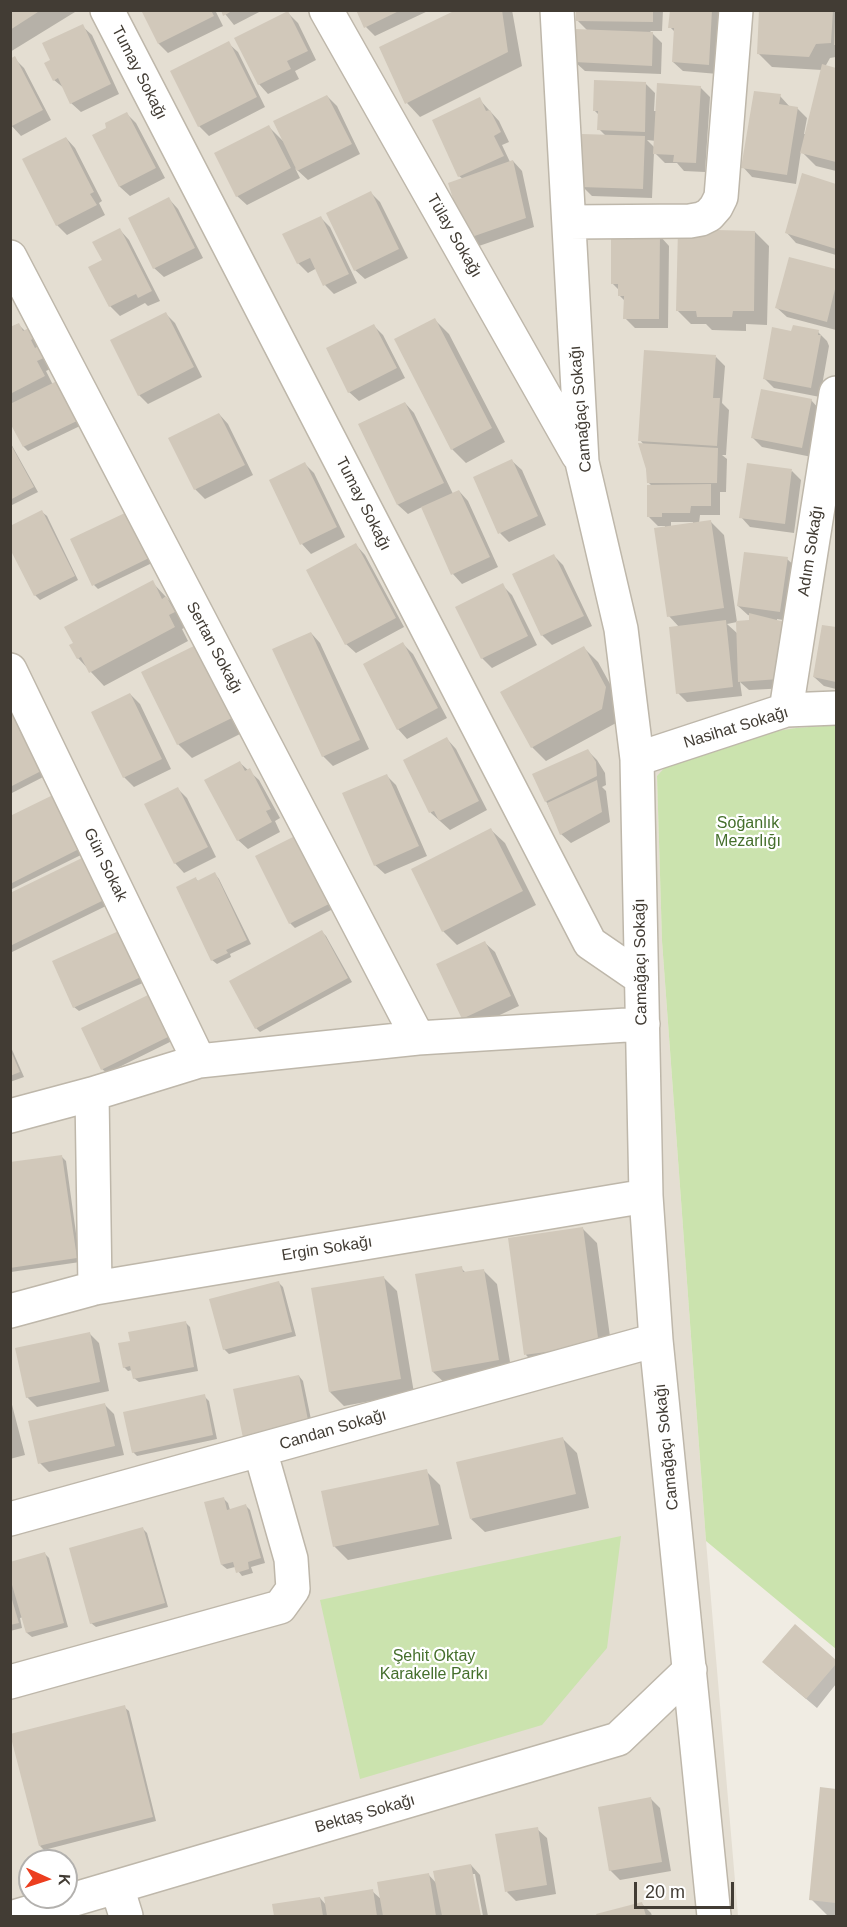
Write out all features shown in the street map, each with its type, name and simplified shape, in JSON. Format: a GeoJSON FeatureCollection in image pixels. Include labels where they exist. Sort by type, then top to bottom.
{"type":"FeatureCollection","features":[{"type":"Feature","properties":{"kind":"street","name":"Tumay Sokağı"},"geometry":{"type":"LineString","coordinates":[[107,10],[590,943],[641,978]]}},
{"type":"Feature","properties":{"kind":"street","name":"Tülay Sokağı"},"geometry":{"type":"LineString","coordinates":[[326,10],[582,462]]}},
{"type":"Feature","properties":{"kind":"street","name":"Camağaçı Sokağı"},"geometry":{"type":"LineString","coordinates":[[557,10],[582,462],[621,629],[638,759],[646,1196],[656,1340],[714,1917]]}},
{"type":"Feature","properties":{"kind":"street"},"geometry":{"type":"LineString","coordinates":[[568,222],[690,221],[700,219],[716,207],[721,197],[736,10]]}},
{"type":"Feature","properties":{"kind":"street","name":"Sertan Sokağı"},"geometry":{"type":"LineString","coordinates":[[10,257],[418,1038]]}},
{"type":"Feature","properties":{"kind":"street","name":"Adım Sokağı"},"geometry":{"type":"LineString","coordinates":[[786,710],[837,393]]}},
{"type":"Feature","properties":{"kind":"street","name":"Gün Sokak"},"geometry":{"type":"LineString","coordinates":[[10,670],[199,1061]]}},
{"type":"Feature","properties":{"kind":"street","name":"Nasihat Sokağı"},"geometry":{"type":"LineString","coordinates":[[638,759],[786,710],[837,708]]}},
{"type":"Feature","properties":{"kind":"street"},"geometry":{"type":"LineString","coordinates":[[10,1116],[199,1061],[418,1038],[643,1024]]}},
{"type":"Feature","properties":{"kind":"street"},"geometry":{"type":"LineString","coordinates":[[92,1094],[95,1288]]}},
{"type":"Feature","properties":{"kind":"street","name":"Ergin Sokağı"},"geometry":{"type":"LineString","coordinates":[[10,1311],[95,1288],[646,1196]]}},
{"type":"Feature","properties":{"kind":"street","name":"Candan Sokağı"},"geometry":{"type":"LineString","coordinates":[[10,1519],[656,1340]]}},
{"type":"Feature","properties":{"kind":"street"},"geometry":{"type":"LineString","coordinates":[[10,1682],[280,1607],[293,1589],[291,1559],[260,1450]]}},
{"type":"Feature","properties":{"kind":"street","name":"Bektaş Sokağı"},"geometry":{"type":"LineString","coordinates":[[17,1917],[122,1902],[618,1739],[690,1670]]}},
{"type":"Feature","properties":{"kind":"shaded area"},"geometry":{"type":"Polygon","coordinates":[[[11,11],[836,11],[836,725],[796,728],[657,776],[662,941],[706,1541],[738,1916],[11,1916],[11,11]]]}},
{"type":"Feature","properties":{"kind":"green space","name":"Soğanlık Mezarlığı"},"geometry":{"type":"Polygon","coordinates":[[[836,725],[836,1649],[706,1541],[662,941],[657,776],[685,746],[796,728],[836,725]]]}},
{"type":"Feature","properties":{"kind":"green space","name":"Şehit Oktay Karakelle Parkı"},"geometry":{"type":"Polygon","coordinates":[[[621,1536],[607,1648],[542,1725],[360,1779],[320,1600],[621,1536]]]}},
{"type":"Feature","properties":{"kind":"building"},"geometry":{"type":"Polygon","coordinates":[[[10,10],[41,10],[10,30],[10,10]]]}},
{"type":"Feature","properties":{"kind":"building"},"geometry":{"type":"Polygon","coordinates":[[[141,10],[211,10],[214,16],[158,44],[141,10]]]}},
{"type":"Feature","properties":{"kind":"building"},"geometry":{"type":"Polygon","coordinates":[[[221,10],[234,10],[223,16],[221,10]]]}},
{"type":"Feature","properties":{"kind":"building"},"geometry":{"type":"Polygon","coordinates":[[[356,10],[401,10],[364,28],[356,10]]]}},
{"type":"Feature","properties":{"kind":"building"},"geometry":{"type":"Polygon","coordinates":[[[456,10],[502,10],[508,52],[405,104],[379,47],[456,10]]]}},
{"type":"Feature","properties":{"kind":"building"},"geometry":{"type":"Polygon","coordinates":[[[576,10],[653,10],[653,22],[576,21],[576,10]]]}},
{"type":"Feature","properties":{"kind":"building"},"geometry":{"type":"Polygon","coordinates":[[[670,10],[712,10],[709,65],[672,62],[674,28],[668,28],[670,10]]]}},
{"type":"Feature","properties":{"kind":"building"},"geometry":{"type":"Polygon","coordinates":[[[759,10],[833,10],[831,43],[816,44],[809,57],[757,54],[759,10]]]}},
{"type":"Feature","properties":{"kind":"building"},"geometry":{"type":"Polygon","coordinates":[[[288,11],[308,51],[287,61],[291,69],[258,85],[234,38],[288,11]]]}},
{"type":"Feature","properties":{"kind":"building"},"geometry":{"type":"Polygon","coordinates":[[[835,21],[836,45],[834,45],[835,21]]]}},
{"type":"Feature","properties":{"kind":"building"},"geometry":{"type":"Polygon","coordinates":[[[83,24],[111,84],[70,104],[58,78],[53,81],[44,63],[50,60],[42,43],[83,24]]]}},
{"type":"Feature","properties":{"kind":"building"},"geometry":{"type":"Polygon","coordinates":[[[575,29],[653,32],[652,66],[574,62],[575,29]]]}},
{"type":"Feature","properties":{"kind":"building"},"geometry":{"type":"Polygon","coordinates":[[[229,41],[257,97],[198,127],[170,71],[229,41]]]}},
{"type":"Feature","properties":{"kind":"building"},"geometry":{"type":"Polygon","coordinates":[[[15,56],[43,110],[10,127],[10,59],[15,56]]]}},
{"type":"Feature","properties":{"kind":"building"},"geometry":{"type":"Polygon","coordinates":[[[822,64],[836,68],[836,162],[800,153],[822,64]]]}},
{"type":"Feature","properties":{"kind":"building"},"geometry":{"type":"Polygon","coordinates":[[[594,80],[646,82],[645,132],[597,130],[598,111],[593,111],[594,80]]]}},
{"type":"Feature","properties":{"kind":"building"},"geometry":{"type":"Polygon","coordinates":[[[657,83],[701,86],[696,163],[673,162],[674,155],[653,154],[657,83]]]}},
{"type":"Feature","properties":{"kind":"building"},"geometry":{"type":"Polygon","coordinates":[[[754,91],[781,94],[779,104],[798,107],[787,175],[741,168],[754,91]]]}},
{"type":"Feature","properties":{"kind":"building"},"geometry":{"type":"Polygon","coordinates":[[[327,95],[352,144],[297,171],[273,121],[327,95]]]}},
{"type":"Feature","properties":{"kind":"building"},"geometry":{"type":"Polygon","coordinates":[[[480,97],[486,111],[490,110],[501,132],[494,136],[504,156],[458,177],[432,120],[480,97]]]}},
{"type":"Feature","properties":{"kind":"building"},"geometry":{"type":"Polygon","coordinates":[[[127,112],[156,168],[119,187],[92,135],[106,128],[105,123],[127,112]]]}},
{"type":"Feature","properties":{"kind":"building"},"geometry":{"type":"Polygon","coordinates":[[[269,125],[291,168],[236,197],[214,153],[269,125]]]}},
{"type":"Feature","properties":{"kind":"building"},"geometry":{"type":"Polygon","coordinates":[[[582,134],[645,136],[643,189],[580,187],[582,134]]]}},
{"type":"Feature","properties":{"kind":"building"},"geometry":{"type":"Polygon","coordinates":[[[66,137],[94,192],[90,194],[97,205],[56,226],[22,159],[66,137]]]}},
{"type":"Feature","properties":{"kind":"building"},"geometry":{"type":"Polygon","coordinates":[[[513,160],[526,218],[466,239],[448,183],[513,160]]]}},
{"type":"Feature","properties":{"kind":"building"},"geometry":{"type":"Polygon","coordinates":[[[802,173],[836,184],[836,249],[785,233],[802,173]]]}},
{"type":"Feature","properties":{"kind":"building"},"geometry":{"type":"Polygon","coordinates":[[[371,191],[399,249],[354,271],[326,213],[371,191]]]}},
{"type":"Feature","properties":{"kind":"building"},"geometry":{"type":"Polygon","coordinates":[[[169,197],[195,248],[153,269],[128,218],[169,197]]]}},
{"type":"Feature","properties":{"kind":"building"},"geometry":{"type":"Polygon","coordinates":[[[321,216],[349,274],[323,286],[310,258],[297,264],[282,234],[321,216]]]}},
{"type":"Feature","properties":{"kind":"building"},"geometry":{"type":"Polygon","coordinates":[[[120,228],[152,291],[138,298],[136,294],[109,307],[88,267],[102,260],[92,242],[120,228]]]}},
{"type":"Feature","properties":{"kind":"building"},"geometry":{"type":"Polygon","coordinates":[[[678,229],[755,231],[754,311],[733,311],[732,317],[697,317],[696,311],[676,311],[678,229]]]}},
{"type":"Feature","properties":{"kind":"building"},"geometry":{"type":"Polygon","coordinates":[[[611,235],[660,235],[659,319],[623,319],[624,296],[618,296],[618,284],[611,284],[611,235]]]}},
{"type":"Feature","properties":{"kind":"building"},"geometry":{"type":"Polygon","coordinates":[[[789,257],[836,269],[836,285],[827,322],[775,308],[789,257]]]}},
{"type":"Feature","properties":{"kind":"building"},"geometry":{"type":"Polygon","coordinates":[[[166,312],[194,367],[138,396],[110,340],[166,312]]]}},
{"type":"Feature","properties":{"kind":"building"},"geometry":{"type":"Polygon","coordinates":[[[435,318],[492,428],[451,450],[394,339],[435,318]]]}},
{"type":"Feature","properties":{"kind":"building"},"geometry":{"type":"Polygon","coordinates":[[[19,323],[23,331],[31,327],[36,337],[31,340],[35,348],[40,345],[46,357],[37,361],[45,376],[10,394],[10,327],[19,323]]]}},
{"type":"Feature","properties":{"kind":"building"},"geometry":{"type":"Polygon","coordinates":[[[374,324],[397,368],[348,393],[326,348],[374,324]]]}},
{"type":"Feature","properties":{"kind":"building"},"geometry":{"type":"Polygon","coordinates":[[[793,325],[819,330],[818,335],[821,335],[811,388],[763,379],[772,327],[791,331],[793,325]]]}},
{"type":"Feature","properties":{"kind":"building"},"geometry":{"type":"Polygon","coordinates":[[[644,350],[716,355],[713,398],[720,398],[717,446],[638,441],[644,350]]]}},
{"type":"Feature","properties":{"kind":"building"},"geometry":{"type":"Polygon","coordinates":[[[59,380],[79,420],[23,447],[10,423],[10,404],[59,380]]]}},
{"type":"Feature","properties":{"kind":"building"},"geometry":{"type":"Polygon","coordinates":[[[761,389],[812,399],[802,448],[751,438],[761,389]]]}},
{"type":"Feature","properties":{"kind":"building"},"geometry":{"type":"Polygon","coordinates":[[[405,402],[444,483],[397,505],[358,424],[405,402]]]}},
{"type":"Feature","properties":{"kind":"building"},"geometry":{"type":"Polygon","coordinates":[[[219,413],[245,465],[194,490],[168,438],[219,413]]]}},
{"type":"Feature","properties":{"kind":"building"},"geometry":{"type":"Polygon","coordinates":[[[10,443],[34,487],[10,500],[10,443]]]}},
{"type":"Feature","properties":{"kind":"building"},"geometry":{"type":"Polygon","coordinates":[[[638,443],[718,448],[717,483],[647,483],[646,469],[638,443]]]}},
{"type":"Feature","properties":{"kind":"building"},"geometry":{"type":"Polygon","coordinates":[[[512,459],[538,516],[498,534],[473,477],[512,459]]]}},
{"type":"Feature","properties":{"kind":"building"},"geometry":{"type":"Polygon","coordinates":[[[305,462],[337,527],[300,545],[269,480],[305,462]]]}},
{"type":"Feature","properties":{"kind":"building"},"geometry":{"type":"Polygon","coordinates":[[[747,463],[792,469],[785,524],[739,518],[747,463]]]}},
{"type":"Feature","properties":{"kind":"building"},"geometry":{"type":"Polygon","coordinates":[[[711,484],[711,506],[691,506],[690,513],[662,513],[662,517],[647,517],[647,485],[711,484]]]}},
{"type":"Feature","properties":{"kind":"building"},"geometry":{"type":"Polygon","coordinates":[[[459,490],[490,557],[451,575],[421,507],[459,490]]]}},
{"type":"Feature","properties":{"kind":"building"},"geometry":{"type":"Polygon","coordinates":[[[42,510],[75,576],[34,596],[10,549],[10,526],[42,510]]]}},
{"type":"Feature","properties":{"kind":"building"},"geometry":{"type":"Polygon","coordinates":[[[127,512],[149,558],[92,586],[70,539],[127,512]]]}},
{"type":"Feature","properties":{"kind":"building"},"geometry":{"type":"Polygon","coordinates":[[[711,520],[724,608],[667,617],[654,528],[711,520]]]}},
{"type":"Feature","properties":{"kind":"building"},"geometry":{"type":"Polygon","coordinates":[[[356,543],[396,618],[345,645],[306,570],[356,543]]]}},
{"type":"Feature","properties":{"kind":"building"},"geometry":{"type":"Polygon","coordinates":[[[744,552],[788,557],[780,612],[737,606],[744,552]]]}},
{"type":"Feature","properties":{"kind":"building"},"geometry":{"type":"Polygon","coordinates":[[[554,554],[584,616],[541,636],[512,574],[554,554]]]}},
{"type":"Feature","properties":{"kind":"building"},"geometry":{"type":"Polygon","coordinates":[[[153,580],[162,599],[166,596],[175,612],[169,615],[175,627],[89,673],[81,657],[77,659],[69,645],[73,643],[64,627],[153,580]]]}},
{"type":"Feature","properties":{"kind":"building"},"geometry":{"type":"Polygon","coordinates":[[[503,583],[528,636],[481,659],[455,607],[503,583]]]}},
{"type":"Feature","properties":{"kind":"building"},"geometry":{"type":"Polygon","coordinates":[[[749,613],[789,623],[779,679],[738,682],[736,621],[749,620],[749,613]]]}},
{"type":"Feature","properties":{"kind":"building"},"geometry":{"type":"Polygon","coordinates":[[[726,620],[733,687],[676,694],[669,627],[726,620]]]}},
{"type":"Feature","properties":{"kind":"building"},"geometry":{"type":"Polygon","coordinates":[[[822,625],[836,627],[836,682],[813,677],[822,625]]]}},
{"type":"Feature","properties":{"kind":"building"},"geometry":{"type":"Polygon","coordinates":[[[311,632],[360,740],[322,757],[272,649],[311,632]]]}},
{"type":"Feature","properties":{"kind":"building"},"geometry":{"type":"Polygon","coordinates":[[[202,642],[238,715],[177,745],[141,672],[202,642]]]}},
{"type":"Feature","properties":{"kind":"building"},"geometry":{"type":"Polygon","coordinates":[[[403,642],[438,708],[397,730],[363,664],[403,642]]]}},
{"type":"Feature","properties":{"kind":"building"},"geometry":{"type":"Polygon","coordinates":[[[584,646],[606,687],[602,709],[531,748],[500,692],[584,646]]]}},
{"type":"Feature","properties":{"kind":"building"},"geometry":{"type":"Polygon","coordinates":[[[130,693],[162,759],[123,778],[91,712],[130,693]]]}},
{"type":"Feature","properties":{"kind":"building"},"geometry":{"type":"Polygon","coordinates":[[[10,702],[45,769],[10,787],[10,702]]]}},
{"type":"Feature","properties":{"kind":"building"},"geometry":{"type":"Polygon","coordinates":[[[447,737],[479,801],[439,821],[434,811],[429,813],[403,760],[447,737]]]}},
{"type":"Feature","properties":{"kind":"building"},"geometry":{"type":"Polygon","coordinates":[[[588,749],[596,762],[597,776],[545,802],[532,774],[588,749]]]}},
{"type":"Feature","properties":{"kind":"building"},"geometry":{"type":"Polygon","coordinates":[[[240,761],[245,771],[250,768],[271,809],[266,811],[272,822],[237,841],[204,780],[240,761]]]}},
{"type":"Feature","properties":{"kind":"building"},"geometry":{"type":"Polygon","coordinates":[[[387,774],[419,846],[374,866],[342,793],[387,774]]]}},
{"type":"Feature","properties":{"kind":"building"},"geometry":{"type":"Polygon","coordinates":[[[597,780],[602,812],[560,835],[547,803],[597,780]]]}},
{"type":"Feature","properties":{"kind":"building"},"geometry":{"type":"Polygon","coordinates":[[[178,787],[208,847],[174,864],[144,804],[178,787]]]}},
{"type":"Feature","properties":{"kind":"building"},"geometry":{"type":"Polygon","coordinates":[[[57,793],[83,847],[10,884],[10,816],[57,793]]]}},
{"type":"Feature","properties":{"kind":"building"},"geometry":{"type":"Polygon","coordinates":[[[491,828],[523,891],[442,932],[411,869],[491,828]]]}},
{"type":"Feature","properties":{"kind":"building"},"geometry":{"type":"Polygon","coordinates":[[[295,836],[329,904],[289,924],[255,856],[295,836]]]}},
{"type":"Feature","properties":{"kind":"building"},"geometry":{"type":"Polygon","coordinates":[[[84,857],[104,900],[10,946],[10,893],[84,857]]]}},
{"type":"Feature","properties":{"kind":"building"},"geometry":{"type":"Polygon","coordinates":[[[215,872],[247,940],[226,950],[228,953],[211,961],[176,887],[196,877],[197,881],[215,872]]]}},
{"type":"Feature","properties":{"kind":"building"},"geometry":{"type":"Polygon","coordinates":[[[121,930],[141,977],[73,1008],[52,961],[121,930]]]}},
{"type":"Feature","properties":{"kind":"building"},"geometry":{"type":"Polygon","coordinates":[[[322,930],[348,978],[255,1029],[229,981],[322,930]]]}},
{"type":"Feature","properties":{"kind":"building"},"geometry":{"type":"Polygon","coordinates":[[[485,941],[511,996],[462,1019],[436,964],[485,941]]]}},
{"type":"Feature","properties":{"kind":"building"},"geometry":{"type":"Polygon","coordinates":[[[150,994],[170,1036],[101,1070],[81,1028],[150,994]]]}},
{"type":"Feature","properties":{"kind":"building"},"geometry":{"type":"Polygon","coordinates":[[[10,1049],[20,1072],[10,1076],[10,1049]]]}},
{"type":"Feature","properties":{"kind":"building"},"geometry":{"type":"Polygon","coordinates":[[[62,1155],[77,1258],[10,1268],[10,1162],[62,1155]]]}},
{"type":"Feature","properties":{"kind":"building"},"geometry":{"type":"Polygon","coordinates":[[[583,1227],[599,1345],[524,1355],[508,1238],[583,1227]]]}},
{"type":"Feature","properties":{"kind":"building"},"geometry":{"type":"Polygon","coordinates":[[[462,1266],[463,1272],[484,1269],[499,1360],[432,1372],[415,1274],[462,1266]]]}},
{"type":"Feature","properties":{"kind":"building"},"geometry":{"type":"Polygon","coordinates":[[[384,1276],[401,1379],[329,1392],[311,1288],[384,1276]]]}},
{"type":"Feature","properties":{"kind":"building"},"geometry":{"type":"Polygon","coordinates":[[[279,1281],[292,1332],[223,1350],[209,1299],[279,1281]]]}},
{"type":"Feature","properties":{"kind":"building"},"geometry":{"type":"Polygon","coordinates":[[[186,1321],[194,1367],[133,1379],[130,1366],[123,1368],[118,1343],[130,1341],[128,1332],[186,1321]]]}},
{"type":"Feature","properties":{"kind":"building"},"geometry":{"type":"Polygon","coordinates":[[[90,1332],[100,1382],[26,1398],[15,1348],[90,1332]]]}},
{"type":"Feature","properties":{"kind":"building"},"geometry":{"type":"Polygon","coordinates":[[[299,1375],[309,1425],[243,1438],[233,1389],[299,1375]]]}},
{"type":"Feature","properties":{"kind":"building"},"geometry":{"type":"Polygon","coordinates":[[[205,1394],[213,1435],[132,1453],[123,1412],[205,1394]]]}},
{"type":"Feature","properties":{"kind":"building"},"geometry":{"type":"Polygon","coordinates":[[[105,1403],[115,1446],[38,1464],[28,1421],[105,1403]]]}},
{"type":"Feature","properties":{"kind":"building"},"geometry":{"type":"Polygon","coordinates":[[[563,1437],[576,1494],[470,1519],[456,1462],[563,1437]]]}},
{"type":"Feature","properties":{"kind":"building"},"geometry":{"type":"Polygon","coordinates":[[[427,1469],[439,1525],[333,1547],[321,1491],[427,1469]]]}},
{"type":"Feature","properties":{"kind":"building"},"geometry":{"type":"Polygon","coordinates":[[[224,1497],[227,1510],[246,1504],[261,1558],[248,1562],[249,1569],[236,1573],[233,1562],[221,1565],[204,1502],[224,1497]]]}},
{"type":"Feature","properties":{"kind":"building"},"geometry":{"type":"Polygon","coordinates":[[[143,1527],[165,1603],[90,1624],[69,1548],[143,1527]]]}},
{"type":"Feature","properties":{"kind":"building"},"geometry":{"type":"Polygon","coordinates":[[[45,1552],[64,1623],[26,1633],[10,1578],[10,1562],[45,1552]]]}},
{"type":"Feature","properties":{"kind":"building"},"geometry":{"type":"Polygon","coordinates":[[[10,1593],[19,1623],[10,1625],[10,1593]]]}},
{"type":"Feature","properties":{"kind":"building"},"geometry":{"type":"Polygon","coordinates":[[[795,1624],[836,1660],[836,1664],[806,1699],[762,1662],[795,1624]]]}},
{"type":"Feature","properties":{"kind":"building"},"geometry":{"type":"Polygon","coordinates":[[[125,1705],[153,1817],[39,1846],[10,1734],[125,1705]]]}},
{"type":"Feature","properties":{"kind":"building"},"geometry":{"type":"Polygon","coordinates":[[[820,1787],[836,1789],[836,1903],[809,1900],[820,1787]]]}},
{"type":"Feature","properties":{"kind":"building"},"geometry":{"type":"Polygon","coordinates":[[[651,1797],[662,1862],[609,1871],[598,1807],[651,1797]]]}},
{"type":"Feature","properties":{"kind":"building"},"geometry":{"type":"Polygon","coordinates":[[[538,1827],[547,1885],[505,1892],[495,1834],[538,1827]]]}},
{"type":"Feature","properties":{"kind":"building"},"geometry":{"type":"Polygon","coordinates":[[[471,1864],[481,1916],[442,1916],[433,1871],[471,1864]]]}},
{"type":"Feature","properties":{"kind":"building"},"geometry":{"type":"Polygon","coordinates":[[[429,1873],[436,1916],[383,1916],[377,1882],[429,1873]]]}},
{"type":"Feature","properties":{"kind":"building"},"geometry":{"type":"Polygon","coordinates":[[[373,1889],[377,1916],[327,1916],[324,1897],[373,1889]]]}},
{"type":"Feature","properties":{"kind":"building"},"geometry":{"type":"Polygon","coordinates":[[[320,1897],[323,1916],[274,1916],[272,1904],[320,1897]]]}},
{"type":"Feature","properties":{"kind":"building"},"geometry":{"type":"Polygon","coordinates":[[[642,1902],[646,1916],[597,1916],[596,1914],[642,1902]]]}}]}
